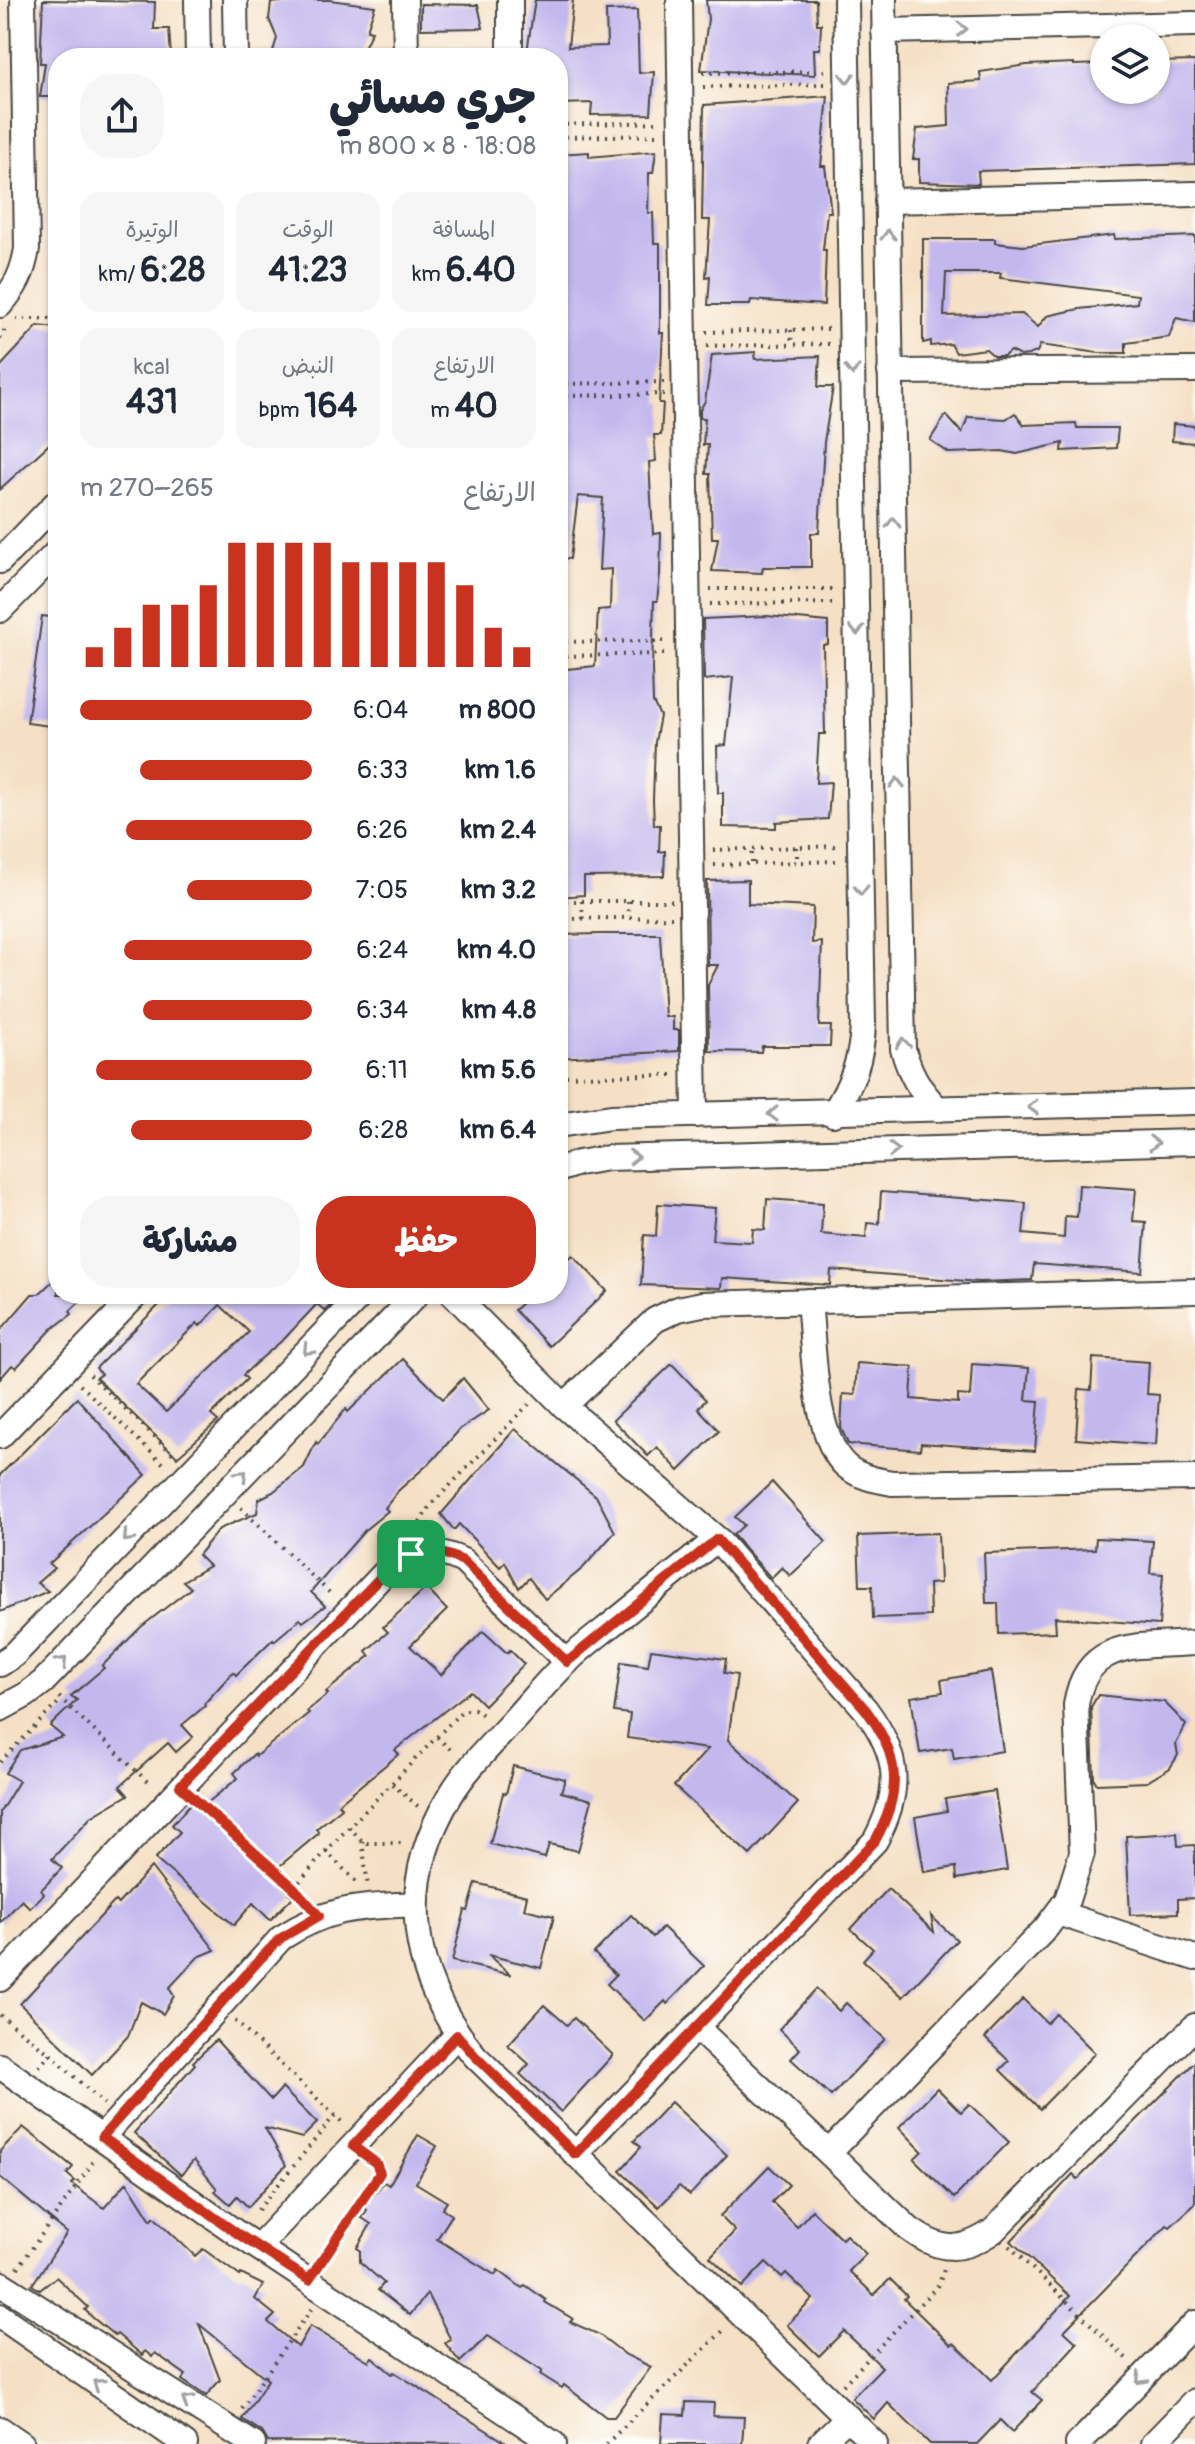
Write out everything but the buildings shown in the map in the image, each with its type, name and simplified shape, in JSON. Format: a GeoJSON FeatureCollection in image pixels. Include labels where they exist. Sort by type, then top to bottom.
{"type":"FeatureCollection","features":[{"type":"Feature","properties":{"kind":"street"},"geometry":{"type":"LineString","coordinates":[[3,312],[17,287],[27,249],[23,0]]}},
{"type":"Feature","properties":{"kind":"street"},"geometry":{"type":"LineString","coordinates":[[198,48],[197,1],[228,0]]}},
{"type":"Feature","properties":{"kind":"street"},"geometry":{"type":"LineString","coordinates":[[235,0],[236,48]]}},
{"type":"Feature","properties":{"kind":"street"},"geometry":{"type":"LineString","coordinates":[[405,0],[406,48]]}},
{"type":"Feature","properties":{"kind":"street"},"geometry":{"type":"LineString","coordinates":[[510,0],[510,48]]}},
{"type":"Feature","properties":{"kind":"street"},"geometry":{"type":"LineString","coordinates":[[679,0],[695,1115]]}},
{"type":"Feature","properties":{"kind":"street"},"geometry":{"type":"LineString","coordinates":[[833,1114],[857,1071],[862,1048],[846,0]]}},
{"type":"Feature","properties":{"kind":"street"},"geometry":{"type":"LineString","coordinates":[[884,0],[903,1049],[909,1072],[922,1093],[938,1109]]}},
{"type":"Feature","properties":{"kind":"street"},"geometry":{"type":"LineString","coordinates":[[884,31],[1195,24]]}},
{"type":"Feature","properties":{"kind":"street"},"geometry":{"type":"LineString","coordinates":[[887,201],[1195,194]]}},
{"type":"Feature","properties":{"kind":"street"},"geometry":{"type":"LineString","coordinates":[[851,292],[889,291]]}},
{"type":"Feature","properties":{"kind":"street"},"geometry":{"type":"LineString","coordinates":[[890,372],[1195,370]]}},
{"type":"Feature","properties":{"kind":"street"},"geometry":{"type":"LineString","coordinates":[[0,561],[48,511]]}},
{"type":"Feature","properties":{"kind":"street"},"geometry":{"type":"LineString","coordinates":[[0,610],[48,561]]}},
{"type":"Feature","properties":{"kind":"street"},"geometry":{"type":"LineString","coordinates":[[568,1123],[611,1117],[833,1114],[1195,1102]]}},
{"type":"Feature","properties":{"kind":"street"},"geometry":{"type":"LineString","coordinates":[[1092,1105],[1092,1145]]}},
{"type":"Feature","properties":{"kind":"street"},"geometry":{"type":"LineString","coordinates":[[568,1166],[608,1158],[1195,1142]]}},
{"type":"Feature","properties":{"kind":"street"},"geometry":{"type":"LineString","coordinates":[[564,1406],[655,1320],[678,1309],[702,1304],[1195,1291]]}},
{"type":"Feature","properties":{"kind":"street"},"geometry":{"type":"LineString","coordinates":[[809,1301],[823,1427],[839,1458],[847,1467],[868,1479],[892,1483],[1195,1478]]}},
{"type":"Feature","properties":{"kind":"street"},"geometry":{"type":"LineString","coordinates":[[0,1436],[127,1304]]}},
{"type":"Feature","properties":{"kind":"street"},"geometry":{"type":"LineString","coordinates":[[0,1664],[15,1654],[352,1304]]}},
{"type":"Feature","properties":{"kind":"street"},"geometry":{"type":"LineString","coordinates":[[0,1709],[43,1682],[407,1304]]}},
{"type":"Feature","properties":{"kind":"street"},"geometry":{"type":"LineString","coordinates":[[463,1304],[564,1406],[717,1539],[866,1710],[883,1732],[893,1759],[895,1788],[889,1816],[875,1841],[575,2154]]}},
{"type":"Feature","properties":{"kind":"street"},"geometry":{"type":"LineString","coordinates":[[183,1480],[204,1515]]}},
{"type":"Feature","properties":{"kind":"street"},"geometry":{"type":"LineString","coordinates":[[717,1539],[567,1662],[451,1793],[432,1832],[420,1873],[416,1904],[418,1939],[426,1973],[439,2005],[457,2035],[475,2056],[875,2444]]}},
{"type":"Feature","properties":{"kind":"street"},"geometry":{"type":"LineString","coordinates":[[0,1979],[395,1562],[429,1550],[447,1553],[463,1561],[567,1662]]}},
{"type":"Feature","properties":{"kind":"street"},"geometry":{"type":"LineString","coordinates":[[829,2152],[1058,1913],[1073,1885],[1082,1853],[1076,1705],[1079,1686],[1088,1669],[1103,1655],[1121,1648],[1195,1643]]}},
{"type":"Feature","properties":{"kind":"street"},"geometry":{"type":"LineString","coordinates":[[105,2140],[118,2118],[281,1938],[319,1916],[358,1906],[416,1904]]}},
{"type":"Feature","properties":{"kind":"street"},"geometry":{"type":"LineString","coordinates":[[1058,1913],[1195,1958]]}},
{"type":"Feature","properties":{"kind":"street"},"geometry":{"type":"LineString","coordinates":[[696,2027],[909,2229],[925,2241],[944,2247],[962,2247],[993,2231],[1195,2026]]}},
{"type":"Feature","properties":{"kind":"street"},"geometry":{"type":"LineString","coordinates":[[248,2240],[356,2142],[457,2035]]}},
{"type":"Feature","properties":{"kind":"street"},"geometry":{"type":"LineString","coordinates":[[0,2066],[248,2240],[554,2444]]}},
{"type":"Feature","properties":{"kind":"street"},"geometry":{"type":"LineString","coordinates":[[2,2284],[253,2444]]}},
{"type":"Feature","properties":{"kind":"street"},"geometry":{"type":"LineString","coordinates":[[0,2316],[185,2444]]}},
{"type":"Feature","properties":{"kind":"street"},"geometry":{"type":"LineString","coordinates":[[1078,2444],[1195,2323]]}},
{"type":"Feature","properties":{"kind":"street"},"geometry":{"type":"LineString","coordinates":[[1153,2444],[1185,2429],[1195,2401]]}},
{"type":"Feature","properties":{"kind":"street"},"geometry":{"type":"LineString","coordinates":[[820,2444],[848,2417]]}},
{"type":"Feature","properties":{"kind":"street"},"geometry":{"type":"LineString","coordinates":[[0,2429],[22,2444]]}},
{"type":"Feature","properties":{"kind":"path"},"geometry":{"type":"LineString","coordinates":[[680,80],[847,78]]}},
{"type":"Feature","properties":{"kind":"path"},"geometry":{"type":"LineString","coordinates":[[680,80],[847,78]]}},
{"type":"Feature","properties":{"kind":"path"},"geometry":{"type":"LineString","coordinates":[[616,123],[616,136]]}},
{"type":"Feature","properties":{"kind":"path"},"geometry":{"type":"LineString","coordinates":[[568,124],[616,123],[681,128]]}},
{"type":"Feature","properties":{"kind":"path"},"geometry":{"type":"LineString","coordinates":[[574,124],[574,136]]}},
{"type":"Feature","properties":{"kind":"path"},"geometry":{"type":"LineString","coordinates":[[568,136],[616,136],[681,128]]}},
{"type":"Feature","properties":{"kind":"path"},"geometry":{"type":"LineString","coordinates":[[3,312],[48,318]]}},
{"type":"Feature","properties":{"kind":"path"},"geometry":{"type":"LineString","coordinates":[[684,340],[747,331],[791,330],[851,336]]}},
{"type":"Feature","properties":{"kind":"path"},"geometry":{"type":"LineString","coordinates":[[791,330],[792,345]]}},
{"type":"Feature","properties":{"kind":"path"},"geometry":{"type":"LineString","coordinates":[[747,331],[747,346]]}},
{"type":"Feature","properties":{"kind":"path"},"geometry":{"type":"LineString","coordinates":[[684,340],[747,346],[792,345],[851,336]]}},
{"type":"Feature","properties":{"kind":"path"},"geometry":{"type":"LineString","coordinates":[[591,383],[591,396]]}},
{"type":"Feature","properties":{"kind":"path"},"geometry":{"type":"LineString","coordinates":[[568,384],[685,388]]}},
{"type":"Feature","properties":{"kind":"path"},"geometry":{"type":"LineString","coordinates":[[568,396],[685,388]]}},
{"type":"Feature","properties":{"kind":"path"},"geometry":{"type":"LineString","coordinates":[[793,589],[793,603]]}},
{"type":"Feature","properties":{"kind":"path"},"geometry":{"type":"LineString","coordinates":[[688,597],[793,589],[856,596]]}},
{"type":"Feature","properties":{"kind":"path"},"geometry":{"type":"LineString","coordinates":[[688,597],[793,603],[856,596]]}},
{"type":"Feature","properties":{"kind":"path"},"geometry":{"type":"LineString","coordinates":[[568,642],[688,647]]}},
{"type":"Feature","properties":{"kind":"path"},"geometry":{"type":"LineString","coordinates":[[581,642],[581,656]]}},
{"type":"Feature","properties":{"kind":"path"},"geometry":{"type":"LineString","coordinates":[[568,656],[688,647]]}},
{"type":"Feature","properties":{"kind":"path"},"geometry":{"type":"LineString","coordinates":[[797,847],[797,862]]}},
{"type":"Feature","properties":{"kind":"path"},"geometry":{"type":"LineString","coordinates":[[691,858],[752,849],[797,847],[860,853]]}},
{"type":"Feature","properties":{"kind":"path"},"geometry":{"type":"LineString","coordinates":[[752,849],[752,863]]}},
{"type":"Feature","properties":{"kind":"path"},"geometry":{"type":"LineString","coordinates":[[691,858],[752,863],[797,862],[860,853]]}},
{"type":"Feature","properties":{"kind":"path"},"geometry":{"type":"LineString","coordinates":[[568,901],[628,901],[692,908]]}},
{"type":"Feature","properties":{"kind":"path"},"geometry":{"type":"LineString","coordinates":[[582,901],[583,919]]}},
{"type":"Feature","properties":{"kind":"path"},"geometry":{"type":"LineString","coordinates":[[628,901],[629,917]]}},
{"type":"Feature","properties":{"kind":"path"},"geometry":{"type":"LineString","coordinates":[[568,919],[629,917],[692,908]]}},
{"type":"Feature","properties":{"kind":"path"},"geometry":{"type":"LineString","coordinates":[[568,1076],[694,1075]]}},
{"type":"Feature","properties":{"kind":"path"},"geometry":{"type":"LineString","coordinates":[[69,1364],[114,1398],[148,1430],[183,1480]]}},
{"type":"Feature","properties":{"kind":"path"},"geometry":{"type":"LineString","coordinates":[[69,1364],[104,1408],[183,1480]]}},
{"type":"Feature","properties":{"kind":"path"},"geometry":{"type":"LineString","coordinates":[[411,1554],[416,1529],[429,1507],[546,1387]]}},
{"type":"Feature","properties":{"kind":"path"},"geometry":{"type":"LineString","coordinates":[[104,1408],[114,1398]]}},
{"type":"Feature","properties":{"kind":"path"},"geometry":{"type":"LineString","coordinates":[[138,1440],[148,1430]]}},
{"type":"Feature","properties":{"kind":"path"},"geometry":{"type":"LineString","coordinates":[[225,1492],[349,1610]]}},
{"type":"Feature","properties":{"kind":"path"},"geometry":{"type":"LineString","coordinates":[[43,1682],[173,1794],[294,1888],[319,1916]]}},
{"type":"Feature","properties":{"kind":"path"},"geometry":{"type":"LineString","coordinates":[[0,1762],[61,1700]]}},
{"type":"Feature","properties":{"kind":"path"},"geometry":{"type":"LineString","coordinates":[[294,1888],[462,1711],[474,1709],[481,1712],[502,1732]]}},
{"type":"Feature","properties":{"kind":"path"},"geometry":{"type":"LineString","coordinates":[[362,1841],[374,1843],[432,1832],[392,1784]]}},
{"type":"Feature","properties":{"kind":"path"},"geometry":{"type":"LineString","coordinates":[[326,1851],[369,1896],[362,1841],[349,1827]]}},
{"type":"Feature","properties":{"kind":"path"},"geometry":{"type":"LineString","coordinates":[[219,2006],[335,2115],[376,2163],[380,2173],[317,2286],[229,2428]]}},
{"type":"Feature","properties":{"kind":"path"},"geometry":{"type":"LineString","coordinates":[[0,2015],[50,2054],[118,2118]]}},
{"type":"Feature","properties":{"kind":"path"},"geometry":{"type":"LineString","coordinates":[[248,2240],[335,2115]]}},
{"type":"Feature","properties":{"kind":"path"},"geometry":{"type":"LineString","coordinates":[[2,2284],[105,2140]]}},
{"type":"Feature","properties":{"kind":"path"},"geometry":{"type":"LineString","coordinates":[[993,2231],[1144,2376]]}},
{"type":"Feature","properties":{"kind":"path"},"geometry":{"type":"LineString","coordinates":[[830,2400],[939,2284],[945,2266],[944,2247]]}},
{"type":"Feature","properties":{"kind":"path"},"geometry":{"type":"LineString","coordinates":[[606,2444],[741,2314]]}},
{"type":"Feature","properties":{"kind":"route"},"geometry":{"type":"LineString","coordinates":[[717,1539],[883,1732],[893,1759],[895,1788],[889,1816],[875,1841],[575,2154],[457,2035],[353,2146],[381,2170],[309,2280],[238,2234],[102,2137],[261,1958],[281,1938],[319,1916],[294,1888],[180,1786],[395,1562],[411,1554],[429,1550],[447,1553],[463,1561],[567,1662],[717,1539]]}}]}
